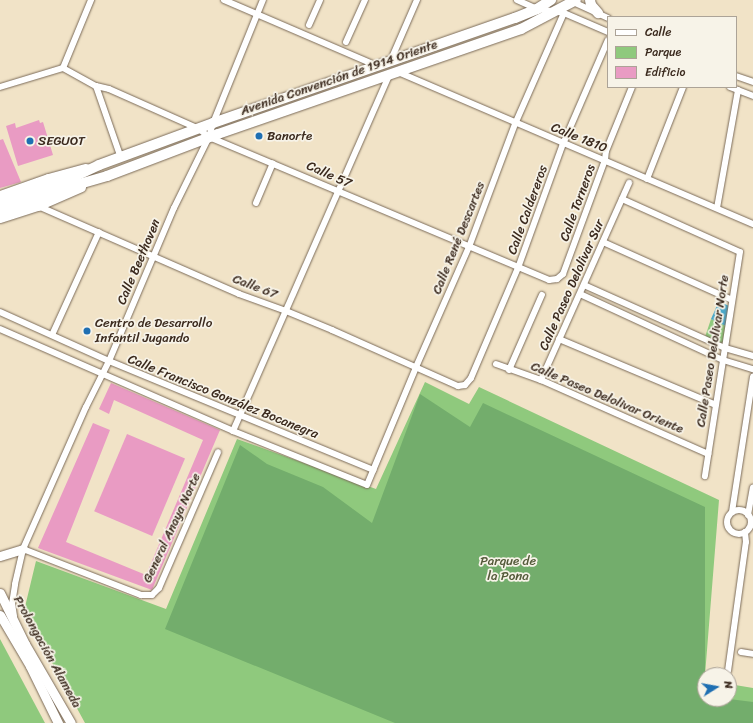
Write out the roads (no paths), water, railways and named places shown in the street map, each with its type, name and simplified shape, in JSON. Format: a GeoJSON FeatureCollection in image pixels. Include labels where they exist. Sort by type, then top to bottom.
{"type":"FeatureCollection","features":[{"type":"Feature","properties":{"kind":"main road","name":"Avenida Convención de 1914 Oriente"},"geometry":{"type":"LineString","coordinates":[[0,195],[48,178],[121,158],[213,123],[390,62],[537,9],[551,0]]}},
{"type":"Feature","properties":{"kind":"main road"},"geometry":{"type":"LineString","coordinates":[[590,0],[591,5],[598,13]]}},
{"type":"Feature","properties":{"kind":"main road","name":"Avenida Convención de 1914 Oriente"},"geometry":{"type":"LineString","coordinates":[[0,218],[38,206],[107,176],[209,137],[521,29],[560,12],[572,1]]}},
{"type":"Feature","properties":{"kind":"main road","name":"Avenida Convención de 1914 Oriente"},"geometry":{"type":"LineString","coordinates":[[0,211],[69,183],[99,165]]}},
{"type":"Feature","properties":{"kind":"main road","name":"Avenida Convención de 1914 Oriente"},"geometry":{"type":"LineString","coordinates":[[0,203],[69,183],[107,176]]}},
{"type":"Feature","properties":{"kind":"main road"},"geometry":{"type":"LineString","coordinates":[[0,556],[22,549]]}},
{"type":"Feature","properties":{"kind":"main road","name":"Prolongación Alameda"},"geometry":{"type":"LineString","coordinates":[[0,593],[25,644],[71,723]]}},
{"type":"Feature","properties":{"kind":"main road"},"geometry":{"type":"LineString","coordinates":[[0,608],[17,635],[25,644]]}},
{"type":"Feature","properties":{"kind":"main road","name":"Prolongación Alameda"},"geometry":{"type":"LineString","coordinates":[[0,615],[30,666],[58,723]]}},
{"type":"Feature","properties":{"kind":"street"},"geometry":{"type":"LineString","coordinates":[[0,87],[63,68],[91,0]]}},
{"type":"Feature","properties":{"kind":"street"},"geometry":{"type":"LineString","coordinates":[[224,0],[378,66]]}},
{"type":"Feature","properties":{"kind":"street","name":"Calle Beethoven"},"geometry":{"type":"LineString","coordinates":[[16,623],[12,604],[22,549],[102,373],[109,361],[174,208],[209,137],[213,123],[263,0]]}},
{"type":"Feature","properties":{"kind":"street"},"geometry":{"type":"LineString","coordinates":[[309,25],[320,0]]}},
{"type":"Feature","properties":{"kind":"street"},"geometry":{"type":"LineString","coordinates":[[346,42],[365,0]]}},
{"type":"Feature","properties":{"kind":"street"},"geometry":{"type":"LineString","coordinates":[[390,62],[417,0]]}},
{"type":"Feature","properties":{"kind":"street"},"geometry":{"type":"LineString","coordinates":[[517,0],[537,9],[560,12],[607,32]]}},
{"type":"Feature","properties":{"kind":"street"},"geometry":{"type":"LineString","coordinates":[[572,1],[607,18]]}},
{"type":"Feature","properties":{"kind":"street","name":"Calle René Descartes"},"geometry":{"type":"LineString","coordinates":[[367,485],[416,367],[469,247],[515,124],[560,12]]}},
{"type":"Feature","properties":{"kind":"street","name":"Calle Caldereros"},"geometry":{"type":"LineString","coordinates":[[465,385],[471,378],[518,268],[563,144],[607,42]]}},
{"type":"Feature","properties":{"kind":"street","name":"Calle 57"},"geometry":{"type":"LineString","coordinates":[[63,68],[96,86],[109,89],[199,129],[209,137],[518,268],[549,280],[557,279]]}},
{"type":"Feature","properties":{"kind":"street"},"geometry":{"type":"LineString","coordinates":[[233,431],[337,191],[393,73]]}},
{"type":"Feature","properties":{"kind":"street","name":"Calle 1810"},"geometry":{"type":"LineString","coordinates":[[393,73],[605,160],[753,224]]}},
{"type":"Feature","properties":{"kind":"street"},"geometry":{"type":"LineString","coordinates":[[737,76],[753,82]]}},
{"type":"Feature","properties":{"kind":"street"},"geometry":{"type":"LineString","coordinates":[[96,86],[121,158]]}},
{"type":"Feature","properties":{"kind":"street","name":"Calle Torneros"},"geometry":{"type":"LineString","coordinates":[[557,279],[563,274],[605,160],[606,151],[632,88]]}},
{"type":"Feature","properties":{"kind":"street"},"geometry":{"type":"LineString","coordinates":[[647,179],[683,88]]}},
{"type":"Feature","properties":{"kind":"street"},"geometry":{"type":"LineString","coordinates":[[733,88],[753,96]]}},
{"type":"Feature","properties":{"kind":"street"},"geometry":{"type":"LineString","coordinates":[[717,208],[738,90]]}},
{"type":"Feature","properties":{"kind":"street"},"geometry":{"type":"LineString","coordinates":[[256,203],[273,163]]}},
{"type":"Feature","properties":{"kind":"street","name":"Calle Paseo Delolivar Sur"},"geometry":{"type":"LineString","coordinates":[[541,380],[629,183]]}},
{"type":"Feature","properties":{"kind":"street","name":"Calle Paseo Delolivar Norte"},"geometry":{"type":"LineString","coordinates":[[622,199],[740,252],[705,476]]}},
{"type":"Feature","properties":{"kind":"street","name":"Calle 67"},"geometry":{"type":"LineString","coordinates":[[38,206],[239,294],[286,311],[458,386],[465,385]]}},
{"type":"Feature","properties":{"kind":"street"},"geometry":{"type":"LineString","coordinates":[[52,335],[99,232]]}},
{"type":"Feature","properties":{"kind":"street"},"geometry":{"type":"LineString","coordinates":[[603,242],[732,300]]}},
{"type":"Feature","properties":{"kind":"street"},"geometry":{"type":"LineString","coordinates":[[584,285],[725,348],[753,356]]}},
{"type":"Feature","properties":{"kind":"street"},"geometry":{"type":"LineString","coordinates":[[580,294],[723,360],[753,369]]}},
{"type":"Feature","properties":{"kind":"street"},"geometry":{"type":"LineString","coordinates":[[509,370],[542,295]]}},
{"type":"Feature","properties":{"kind":"street","name":"Calle Francisco González Bocanegra"},"geometry":{"type":"LineString","coordinates":[[0,312],[109,361],[373,470]]}},
{"type":"Feature","properties":{"kind":"street","name":"Calle Francisco González Bocanegra"},"geometry":{"type":"LineString","coordinates":[[0,329],[233,431],[367,485]]}},
{"type":"Feature","properties":{"kind":"street"},"geometry":{"type":"LineString","coordinates":[[559,339],[716,405]]}},
{"type":"Feature","properties":{"kind":"street","name":"Calle Paseo Delolivar Oriente"},"geometry":{"type":"LineString","coordinates":[[496,364],[509,370],[541,380],[708,454]]}},
{"type":"Feature","properties":{"kind":"street"},"geometry":{"type":"LineString","coordinates":[[749,531],[733,532],[728,526],[727,518],[732,512],[753,377]]}},
{"type":"Feature","properties":{"kind":"street","name":"General Anaya Norte"},"geometry":{"type":"LineString","coordinates":[[22,549],[141,595],[152,595],[159,588],[218,452]]}},
{"type":"Feature","properties":{"kind":"street"},"geometry":{"type":"LineString","coordinates":[[729,667],[746,542],[751,518],[753,487]]}},
{"type":"Feature","properties":{"kind":"street"},"geometry":{"type":"LineString","coordinates":[[732,512],[743,510],[751,518]]}},
{"type":"Feature","properties":{"kind":"street"},"geometry":{"type":"LineString","coordinates":[[741,652],[753,654]]}},
{"type":"Feature","properties":{"kind":"water"},"geometry":{"type":"Polygon","coordinates":[[[719,301],[731,307],[728,327],[711,319],[719,301]]]}},
{"type":"Feature","properties":{"kind":"place","name":"Banorte"},"geometry":{"type":"Point","coordinates":[259,136]}},
{"type":"Feature","properties":{"kind":"place","name":"SEGUOT"},"geometry":{"type":"Point","coordinates":[30,141]}},
{"type":"Feature","properties":{"kind":"place","name":"Centro de Desarrollo Infantil Jugando"},"geometry":{"type":"Point","coordinates":[87,331]}},
{"type":"Feature","properties":{"kind":"park label","name":"Parque de la Pona"},"geometry":{"type":"Point","coordinates":[508,570]}}]}
